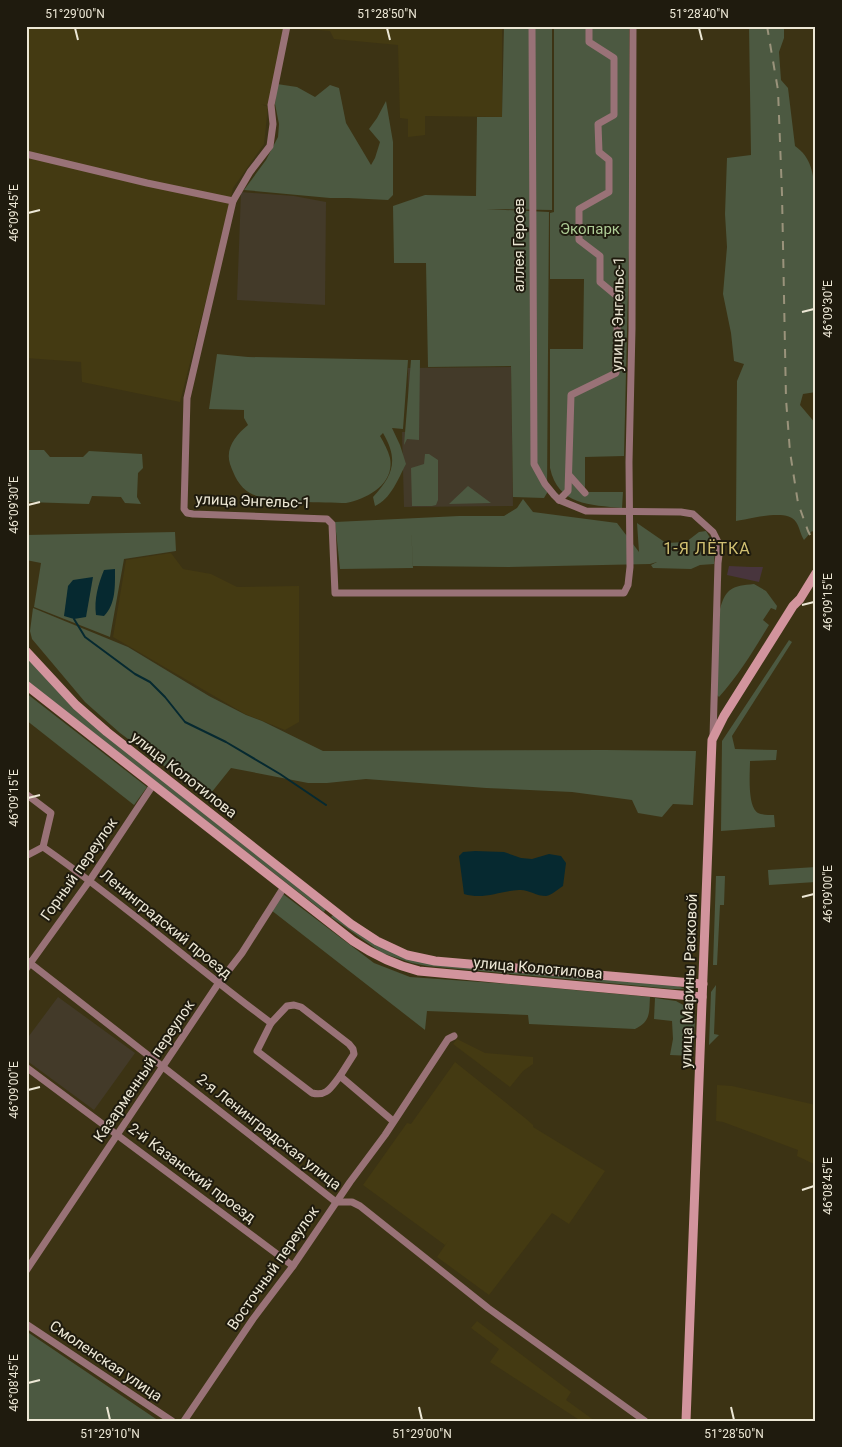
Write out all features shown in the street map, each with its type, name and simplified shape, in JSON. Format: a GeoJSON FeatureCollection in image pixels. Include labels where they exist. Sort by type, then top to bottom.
{"type":"FeatureCollection","features":[{"type":"Feature","properties":{"kind":"main road","name":"улица Марины Расковой"},"geometry":{"type":"LineString","coordinates":[[686,1421],[712,740],[724,716],[816,573]]}},
{"type":"Feature","properties":{"kind":"main road","name":"улица Колотилова"},"geometry":{"type":"LineString","coordinates":[[26,651],[76,705],[106,732],[333,909],[378,941],[408,955],[435,961],[703,984]]}},
{"type":"Feature","properties":{"kind":"main road","name":"улица Колотилова"},"geometry":{"type":"LineString","coordinates":[[26,685],[325,920],[376,956],[402,967],[419,971],[702,997]]}},
{"type":"Feature","properties":{"kind":"main road"},"geometry":{"type":"LineString","coordinates":[[325,920],[333,909]]}},
{"type":"Feature","properties":{"kind":"street","name":"улица Энгельс-1"},"geometry":{"type":"LineString","coordinates":[[288,26],[272,105],[273,124],[270,146],[250,172],[233,201],[186,406],[184,509],[187,513],[193,514],[327,519],[332,524],[335,593],[624,593],[628,585],[630,567],[633,26]]}},
{"type":"Feature","properties":{"kind":"street","name":"аллея Героев"},"geometry":{"type":"LineString","coordinates":[[532,26],[534,464],[545,484],[559,500]]}},
{"type":"Feature","properties":{"kind":"street"},"geometry":{"type":"LineString","coordinates":[[589,26],[589,42],[614,58],[614,115],[598,124],[598,152],[609,160],[609,192],[579,209],[579,240],[600,256],[600,282],[618,297],[616,373],[570,395],[568,491],[559,500],[586,511],[681,512],[693,514],[716,537],[720,546],[712,740]]}},
{"type":"Feature","properties":{"kind":"street"},"geometry":{"type":"LineString","coordinates":[[26,154],[233,201]]}},
{"type":"Feature","properties":{"kind":"street"},"geometry":{"type":"LineString","coordinates":[[569,475],[585,494]]}},
{"type":"Feature","properties":{"kind":"street","name":"Горный переулок"},"geometry":{"type":"LineString","coordinates":[[28,964],[90,880],[154,785]]}},
{"type":"Feature","properties":{"kind":"street"},"geometry":{"type":"LineString","coordinates":[[26,794],[51,813],[43,847],[26,856]]}},
{"type":"Feature","properties":{"kind":"street","name":"Ленинградский проезд"},"geometry":{"type":"LineString","coordinates":[[43,847],[90,880],[218,984],[271,1023]]}},
{"type":"Feature","properties":{"kind":"street","name":"Казарменный переулок"},"geometry":{"type":"LineString","coordinates":[[26,1271],[218,984],[242,953],[284,887]]}},
{"type":"Feature","properties":{"kind":"street","name":"2-я Ленинградская улица"},"geometry":{"type":"LineString","coordinates":[[28,964],[164,1067],[336,1202],[352,1202],[360,1206],[488,1308],[645,1421]]}},
{"type":"Feature","properties":{"kind":"street"},"geometry":{"type":"LineString","coordinates":[[294,1004],[301,1008],[353,1049],[354,1054],[340,1076],[328,1090],[320,1095],[312,1093],[257,1050],[271,1023],[287,1006],[294,1004]]}},
{"type":"Feature","properties":{"kind":"street","name":"Восточный переулок"},"geometry":{"type":"LineString","coordinates":[[184,1421],[253,1319],[293,1266],[336,1202],[385,1135],[448,1039],[454,1036]]}},
{"type":"Feature","properties":{"kind":"street","name":"2-й Казанский проезд"},"geometry":{"type":"LineString","coordinates":[[26,1067],[293,1266]]}},
{"type":"Feature","properties":{"kind":"street"},"geometry":{"type":"LineString","coordinates":[[340,1076],[393,1121]]}},
{"type":"Feature","properties":{"kind":"street","name":"Смоленская улица"},"geometry":{"type":"LineString","coordinates":[[26,1324],[172,1421]]}},
{"type":"Feature","properties":{"kind":"shaded area"},"geometry":{"type":"Polygon","coordinates":[[[26,26],[502,26],[502,117],[425,116],[425,135],[408,137],[408,119],[400,118],[398,45],[334,39],[330,31],[289,27],[275,94],[275,108],[261,104],[268,107],[264,144],[233,188],[180,402],[82,382],[81,362],[26,358],[26,26]]]}},
{"type":"Feature","properties":{"kind":"shaded area"},"geometry":{"type":"Polygon","coordinates":[[[241,192],[294,196],[326,202],[325,305],[237,300],[241,192]]]}},
{"type":"Feature","properties":{"kind":"shaded area"},"geometry":{"type":"Polygon","coordinates":[[[511,367],[513,506],[404,507],[402,432],[409,432],[408,368],[511,367]]]}},
{"type":"Feature","properties":{"kind":"shaded area"},"geometry":{"type":"Polygon","coordinates":[[[171,553],[183,569],[211,574],[237,587],[299,586],[299,722],[285,730],[245,714],[113,637],[126,560],[171,553]]]}},
{"type":"Feature","properties":{"kind":"shaded area"},"geometry":{"type":"Polygon","coordinates":[[[729,566],[763,567],[759,582],[727,575],[729,566]]]}},
{"type":"Feature","properties":{"kind":"shaded area"},"geometry":{"type":"Polygon","coordinates":[[[58,997],[135,1053],[94,1110],[26,1060],[29,1054],[26,1052],[26,1040],[58,997]]]}},
{"type":"Feature","properties":{"kind":"shaded area"},"geometry":{"type":"Polygon","coordinates":[[[457,1039],[485,1053],[533,1057],[533,1064],[523,1071],[510,1087],[453,1044],[457,1039]]]}},
{"type":"Feature","properties":{"kind":"shaded area"},"geometry":{"type":"Polygon","coordinates":[[[455,1062],[525,1118],[533,1127],[605,1171],[569,1224],[552,1213],[489,1295],[437,1257],[448,1241],[445,1245],[363,1185],[407,1123],[411,1124],[455,1062]]]}},
{"type":"Feature","properties":{"kind":"shaded area"},"geometry":{"type":"Polygon","coordinates":[[[717,1085],[732,1086],[816,1105],[816,1165],[797,1156],[798,1150],[716,1121],[717,1085]]]}},
{"type":"Feature","properties":{"kind":"shaded area"},"geometry":{"type":"Polygon","coordinates":[[[477,1321],[571,1392],[566,1400],[595,1421],[581,1421],[490,1362],[499,1349],[471,1328],[477,1321]]]}},
{"type":"Feature","properties":{"kind":"green space"},"geometry":{"type":"Polygon","coordinates":[[[504,26],[552,26],[552,210],[486,209],[549,212],[547,493],[544,498],[513,497],[511,366],[428,367],[426,263],[394,263],[393,206],[425,195],[476,196],[477,117],[502,117],[504,26]]]}},
{"type":"Feature","properties":{"kind":"green space","name":"Экопарк"},"geometry":{"type":"Polygon","coordinates":[[[554,26],[629,26],[630,208],[624,456],[585,457],[585,492],[623,492],[622,508],[587,504],[568,496],[554,480],[550,468],[550,349],[583,349],[584,279],[550,279],[550,213],[554,212],[554,26]]]}},
{"type":"Feature","properties":{"kind":"green space"},"geometry":{"type":"Polygon","coordinates":[[[749,26],[784,26],[784,38],[779,52],[781,80],[788,88],[795,146],[809,162],[814,182],[813,225],[816,227],[816,392],[803,394],[800,405],[816,424],[816,534],[812,531],[804,540],[796,522],[792,518],[785,516],[777,515],[736,521],[737,381],[744,364],[734,361],[731,333],[723,294],[727,247],[725,214],[727,158],[751,155],[749,26]]]}},
{"type":"Feature","properties":{"kind":"green space"},"geometry":{"type":"Polygon","coordinates":[[[277,84],[297,87],[315,97],[330,85],[339,88],[346,123],[371,165],[380,142],[369,129],[386,101],[393,142],[393,195],[388,200],[330,198],[244,190],[266,160],[278,137],[279,124],[275,104],[277,84]]]}},
{"type":"Feature","properties":{"kind":"green space"},"geometry":{"type":"Polygon","coordinates":[[[217,354],[248,357],[408,360],[403,429],[392,428],[406,464],[390,494],[375,506],[373,497],[385,482],[392,467],[391,451],[383,433],[380,436],[390,458],[388,475],[378,489],[362,498],[346,503],[296,501],[269,499],[246,490],[235,476],[229,458],[230,447],[239,433],[248,425],[244,418],[244,410],[209,409],[217,354]]]}},
{"type":"Feature","properties":{"kind":"green space"},"geometry":{"type":"Polygon","coordinates":[[[411,360],[420,360],[419,440],[407,439],[404,445],[411,360]]]}},
{"type":"Feature","properties":{"kind":"green space"},"geometry":{"type":"Polygon","coordinates":[[[26,450],[44,450],[50,457],[83,457],[89,451],[142,454],[143,468],[138,473],[137,497],[141,504],[125,503],[121,497],[92,496],[89,504],[26,502],[26,450]]]}},
{"type":"Feature","properties":{"kind":"green space"},"geometry":{"type":"Polygon","coordinates":[[[425,454],[429,454],[438,460],[438,500],[436,505],[432,506],[412,506],[411,468],[424,464],[425,454]]]}},
{"type":"Feature","properties":{"kind":"green space"},"geometry":{"type":"Polygon","coordinates":[[[468,486],[491,503],[449,504],[468,486]]]}},
{"type":"Feature","properties":{"kind":"green space"},"geometry":{"type":"Polygon","coordinates":[[[523,499],[533,512],[617,523],[639,552],[637,523],[666,543],[686,542],[699,532],[706,531],[715,546],[714,564],[700,565],[691,569],[653,568],[651,565],[657,562],[650,564],[507,567],[413,566],[411,525],[413,568],[340,569],[335,522],[459,516],[504,516],[517,508],[523,499]]]}},
{"type":"Feature","properties":{"kind":"green space"},"geometry":{"type":"Polygon","coordinates":[[[175,532],[176,551],[124,559],[110,637],[34,607],[41,563],[26,560],[26,535],[175,532]]]}},
{"type":"Feature","properties":{"kind":"green space"},"geometry":{"type":"Polygon","coordinates":[[[754,584],[766,591],[777,606],[776,610],[771,608],[763,620],[769,625],[740,671],[719,697],[716,694],[720,609],[731,589],[754,584]]]}},
{"type":"Feature","properties":{"kind":"green space"},"geometry":{"type":"Polygon","coordinates":[[[33,608],[128,647],[209,696],[323,751],[696,751],[693,805],[673,804],[662,817],[638,813],[632,800],[572,792],[366,779],[308,783],[231,768],[207,798],[120,733],[85,702],[32,639],[30,631],[33,608]]]}},
{"type":"Feature","properties":{"kind":"green space"},"geometry":{"type":"Polygon","coordinates":[[[789,640],[792,642],[732,736],[735,749],[777,750],[776,760],[750,761],[752,804],[758,813],[774,815],[775,827],[721,831],[722,741],[789,640]]]}},
{"type":"Feature","properties":{"kind":"green space"},"geometry":{"type":"Polygon","coordinates":[[[26,656],[76,710],[327,907],[324,912],[26,681],[26,656]]]}},
{"type":"Feature","properties":{"kind":"green space"},"geometry":{"type":"Polygon","coordinates":[[[26,693],[147,787],[134,805],[26,720],[26,693]]]}},
{"type":"Feature","properties":{"kind":"green space"},"geometry":{"type":"Polygon","coordinates":[[[816,867],[816,882],[769,885],[768,870],[816,867]]]}},
{"type":"Feature","properties":{"kind":"green space"},"geometry":{"type":"Polygon","coordinates":[[[716,876],[725,876],[724,905],[720,905],[717,965],[713,965],[716,876]]]}},
{"type":"Feature","properties":{"kind":"green space"},"geometry":{"type":"Polygon","coordinates":[[[283,894],[374,963],[410,977],[650,997],[647,1020],[635,1029],[529,1024],[528,1015],[427,1011],[425,1030],[271,910],[283,894]]]}},
{"type":"Feature","properties":{"kind":"green space"},"geometry":{"type":"Polygon","coordinates":[[[335,913],[411,958],[673,984],[685,989],[427,966],[412,963],[382,953],[331,917],[335,913]]]}},
{"type":"Feature","properties":{"kind":"green space"},"geometry":{"type":"Polygon","coordinates":[[[716,985],[714,1034],[719,1035],[709,1045],[711,992],[716,985]]]}},
{"type":"Feature","properties":{"kind":"green space"},"geometry":{"type":"Polygon","coordinates":[[[655,998],[676,1001],[694,1011],[693,1056],[670,1055],[673,1039],[672,1021],[654,1019],[655,998]]]}},
{"type":"Feature","properties":{"kind":"green space"},"geometry":{"type":"Polygon","coordinates":[[[26,1331],[159,1421],[64,1421],[62,1419],[60,1421],[26,1421],[26,1331]]]}},
{"type":"Feature","properties":{"kind":"water"},"geometry":{"type":"Polygon","coordinates":[[[115,569],[114,594],[111,606],[104,616],[96,615],[97,592],[104,570],[115,569]]]}},
{"type":"Feature","properties":{"kind":"water"},"geometry":{"type":"Polygon","coordinates":[[[93,577],[86,617],[74,619],[64,616],[68,586],[73,580],[93,577]]]}},
{"type":"Feature","properties":{"kind":"water"},"geometry":{"type":"Polygon","coordinates":[[[463,852],[504,852],[521,858],[532,859],[549,854],[561,856],[566,863],[563,886],[546,896],[522,890],[485,896],[464,894],[459,856],[463,852]]]}},
{"type":"Feature","properties":{"kind":"waterway"},"geometry":{"type":"LineString","coordinates":[[74,619],[85,637],[135,674],[150,682],[185,722],[226,742],[280,774],[326,805]]}},
{"type":"Feature","properties":{"kind":"railway"},"geometry":{"type":"LineString","coordinates":[[767,26],[778,90],[786,399],[790,452],[798,503],[808,531],[816,546]]}},
{"type":"Feature","properties":{"kind":"district","name":"1-Я ЛЁТКА"},"geometry":{"type":"Point","coordinates":[707,548]}}]}
